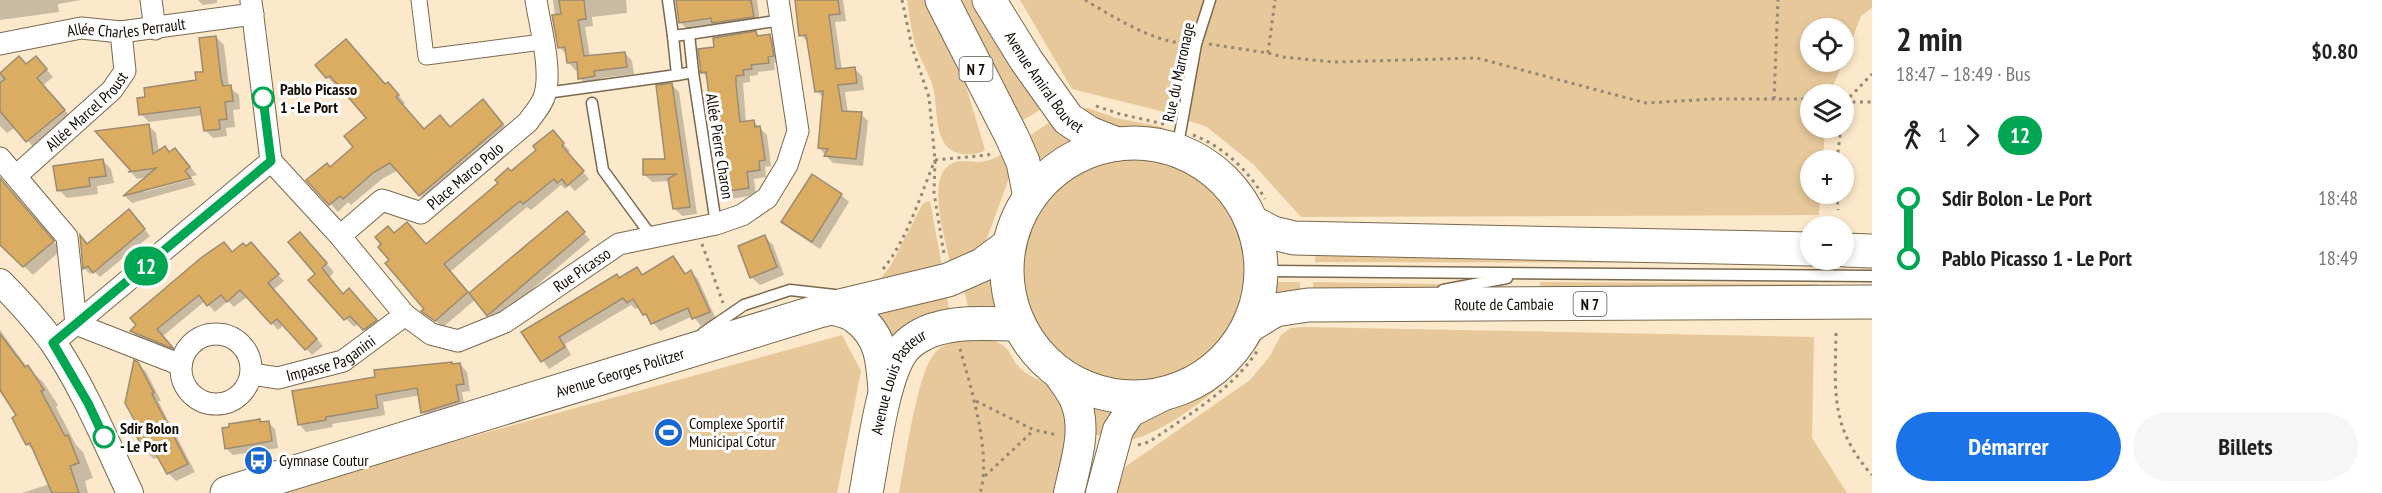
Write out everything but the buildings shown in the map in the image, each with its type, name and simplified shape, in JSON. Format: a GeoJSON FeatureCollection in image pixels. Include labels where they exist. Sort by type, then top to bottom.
{"type":"FeatureCollection","features":[{"type":"Feature","properties":{"kind":"main road","name":"N 7"},"geometry":{"type":"LineString","coordinates":[[942,0],[1012,137],[1023,162],[1030,197]]}},
{"type":"Feature","properties":{"kind":"main road","name":"Avenue Amiral Bouvet"},"geometry":{"type":"LineString","coordinates":[[989,0],[1026,60],[1068,119],[1117,144]]}},
{"type":"Feature","properties":{"kind":"main road"},"geometry":{"type":"LineString","coordinates":[[1069,493],[1080,440],[1080,424],[1075,398],[1057,372],[1035,350],[1019,324],[1010,299],[1007,272],[1010,245],[1017,220],[1030,197],[1043,181],[1077,156],[1096,148],[1117,144],[1184,139],[1208,167],[1260,213],[1273,232],[1294,238],[1800,249]]}},
{"type":"Feature","properties":{"kind":"main road"},"geometry":{"type":"LineString","coordinates":[[1101,493],[1118,430],[1130,412],[1198,381],[1256,335],[1261,271],[1260,213]]}},
{"type":"Feature","properties":{"kind":"main road","name":"Avenue Georges Politzer"},"geometry":{"type":"LineString","coordinates":[[227,493],[833,308],[948,280],[982,265],[1010,245]]}},
{"type":"Feature","properties":{"kind":"main road"},"geometry":{"type":"LineString","coordinates":[[1854,250],[1872,251]]}},
{"type":"Feature","properties":{"kind":"main road","name":"Route de Cambaie"},"geometry":{"type":"LineString","coordinates":[[1256,335],[1275,310],[1308,305],[1872,302]]}},
{"type":"Feature","properties":{"kind":"main road"},"geometry":{"type":"LineString","coordinates":[[833,308],[855,316],[873,336],[883,357],[885,399]]}},
{"type":"Feature","properties":{"kind":"main road","name":"Avenue Louis Pasteur"},"geometry":{"type":"LineString","coordinates":[[866,493],[885,399],[893,368],[902,351],[912,341],[940,342],[969,323],[1019,324]]}},
{"type":"Feature","properties":{"kind":"main road"},"geometry":{"type":"LineString","coordinates":[[1057,372],[1090,390],[1126,398],[1164,395]]}},
{"type":"Feature","properties":{"kind":"street"},"geometry":{"type":"LineString","coordinates":[[151,0],[155,29]]}},
{"type":"Feature","properties":{"kind":"street"},"geometry":{"type":"LineString","coordinates":[[419,0],[426,57],[542,42]]}},
{"type":"Feature","properties":{"kind":"street"},"geometry":{"type":"LineString","coordinates":[[536,0],[546,68],[546,93]]}},
{"type":"Feature","properties":{"kind":"street"},"geometry":{"type":"LineString","coordinates":[[53,343],[271,161],[252,7]]}},
{"type":"Feature","properties":{"kind":"street","name":"Allée Charles Perrault"},"geometry":{"type":"LineString","coordinates":[[0,44],[81,28],[121,32],[155,29],[252,7]]}},
{"type":"Feature","properties":{"kind":"street","name":"Rue Picasso"},"geometry":{"type":"LineString","coordinates":[[271,161],[340,236],[405,315],[431,334],[458,341],[505,322],[619,244],[706,226],[741,215],[767,198],[787,165],[798,131],[780,10]]}},
{"type":"Feature","properties":{"kind":"street","name":"Allée Marcel Proust"},"geometry":{"type":"LineString","coordinates":[[16,177],[112,90],[125,71],[121,32]]}},
{"type":"Feature","properties":{"kind":"street","name":"Place Marco Polo"},"geometry":{"type":"LineString","coordinates":[[340,236],[382,200],[421,213],[528,122],[541,105],[546,93]]}},
{"type":"Feature","properties":{"kind":"street"},"geometry":{"type":"LineString","coordinates":[[0,158],[67,237],[76,324]]}},
{"type":"Feature","properties":{"kind":"street"},"geometry":{"type":"LineString","coordinates":[[0,282],[30,313],[53,343],[88,403],[130,493]]}},
{"type":"Feature","properties":{"kind":"street","name":"Impasse Paganini"},"geometry":{"type":"LineString","coordinates":[[251,374],[278,378],[343,361],[405,315]]}},
{"type":"Feature","properties":{"kind":"street"},"geometry":{"type":"LineString","coordinates":[[76,324],[181,365]]}},
{"type":"Feature","properties":{"kind":"street"},"geometry":{"type":"LineString","coordinates":[[209,334],[220,334],[231,337],[247,353],[251,363],[251,374],[240,396],[217,405],[205,404],[194,398],[186,389],[181,377],[181,365],[184,354],[198,338],[209,334]]}},
{"type":"Feature","properties":{"kind":"lane"},"geometry":{"type":"LineString","coordinates":[[668,0],[677,75]]}},
{"type":"Feature","properties":{"kind":"lane","name":"Rue du Marronage"},"geometry":{"type":"LineString","coordinates":[[1184,139],[1196,44],[1210,0]]}},
{"type":"Feature","properties":{"kind":"lane"},"geometry":{"type":"LineString","coordinates":[[673,36],[689,34],[780,10]]}},
{"type":"Feature","properties":{"kind":"lane","name":"Allée Pierre Charon"},"geometry":{"type":"LineString","coordinates":[[689,34],[706,226]]}},
{"type":"Feature","properties":{"kind":"lane"},"geometry":{"type":"LineString","coordinates":[[546,93],[693,72]]}},
{"type":"Feature","properties":{"kind":"lane"},"geometry":{"type":"LineString","coordinates":[[592,102],[603,170],[652,237]]}},
{"type":"Feature","properties":{"kind":"lane"},"geometry":{"type":"LineString","coordinates":[[1261,271],[1872,276]]}},
{"type":"Feature","properties":{"kind":"lane"},"geometry":{"type":"LineString","coordinates":[[1308,305],[1424,292],[1531,274]]}},
{"type":"Feature","properties":{"kind":"lane"},"geometry":{"type":"LineString","coordinates":[[668,358],[744,304],[789,290],[871,298]]}},
{"type":"Feature","properties":{"kind":"lane"},"geometry":{"type":"LineString","coordinates":[[885,399],[906,370]]}},
{"type":"Feature","properties":{"kind":"path"},"geometry":{"type":"LineString","coordinates":[[902,0],[912,47],[929,97],[935,160],[934,194],[944,256]]}},
{"type":"Feature","properties":{"kind":"path"},"geometry":{"type":"LineString","coordinates":[[1085,0],[1108,14],[1169,43],[1196,44],[1334,62],[1477,58],[1646,103],[1712,99],[1800,99]]}},
{"type":"Feature","properties":{"kind":"path"},"geometry":{"type":"LineString","coordinates":[[1268,53],[1275,0]]}},
{"type":"Feature","properties":{"kind":"path"},"geometry":{"type":"LineString","coordinates":[[1774,99],[1778,0]]}},
{"type":"Feature","properties":{"kind":"path"},"geometry":{"type":"LineString","coordinates":[[1854,92],[1872,74]]}},
{"type":"Feature","properties":{"kind":"path"},"geometry":{"type":"LineString","coordinates":[[1059,106],[1080,100],[1232,159],[1258,186],[1260,213]]}},
{"type":"Feature","properties":{"kind":"path"},"geometry":{"type":"LineString","coordinates":[[1854,102],[1872,102]]}},
{"type":"Feature","properties":{"kind":"path"},"geometry":{"type":"LineString","coordinates":[[935,160],[988,155],[1012,137]]}},
{"type":"Feature","properties":{"kind":"path"},"geometry":{"type":"LineString","coordinates":[[1838,204],[1838,210]]}},
{"type":"Feature","properties":{"kind":"path"},"geometry":{"type":"LineString","coordinates":[[706,226],[728,316]]}},
{"type":"Feature","properties":{"kind":"path"},"geometry":{"type":"LineString","coordinates":[[1836,333],[1835,393],[1839,422],[1856,457],[1872,475]]}},
{"type":"Feature","properties":{"kind":"path"},"geometry":{"type":"LineString","coordinates":[[1131,446],[1149,442],[1234,381],[1256,335]]}},
{"type":"Feature","properties":{"kind":"path"},"geometry":{"type":"LineString","coordinates":[[940,342],[976,401],[985,476],[980,493]]}},
{"type":"Feature","properties":{"kind":"path"},"geometry":{"type":"LineString","coordinates":[[976,401],[1034,430],[1067,437]]}},
{"type":"Feature","properties":{"kind":"path"},"geometry":{"type":"LineString","coordinates":[[985,476],[1034,430]]}},
{"type":"Feature","properties":{"kind":"shaded area"},"geometry":{"type":"Polygon","coordinates":[[[907,0],[930,0],[971,83],[966,86],[985,150],[975,154],[963,154],[945,144],[938,126],[932,84],[914,41],[907,0]]]}},
{"type":"Feature","properties":{"kind":"shaded area"},"geometry":{"type":"Polygon","coordinates":[[[948,0],[976,0],[1043,108],[1015,125],[948,0]]]}},
{"type":"Feature","properties":{"kind":"shaded area"},"geometry":{"type":"Polygon","coordinates":[[[1020,0],[1872,0],[1872,8],[1861,16],[1854,34],[1854,18],[1800,18],[1800,72],[1839,72],[1834,84],[1800,84],[1800,138],[1824,138],[1824,150],[1800,150],[1800,204],[1820,204],[1819,215],[1301,217],[1254,165],[1207,127],[1157,110],[1072,89],[1020,0]]]}},
{"type":"Feature","properties":{"kind":"shaded area"},"geometry":{"type":"Polygon","coordinates":[[[1088,108],[1116,118],[1163,127],[1159,132],[1130,129],[1102,131],[1071,109],[1088,108]]]}},
{"type":"Feature","properties":{"kind":"shaded area"},"geometry":{"type":"Polygon","coordinates":[[[1050,122],[1073,142],[1035,168],[1026,138],[1050,122]]]}},
{"type":"Feature","properties":{"kind":"shaded area"},"geometry":{"type":"Polygon","coordinates":[[[1007,152],[1010,168],[1008,181],[982,252],[950,263],[938,194],[944,170],[953,163],[994,159],[1007,152]]]}},
{"type":"Feature","properties":{"kind":"shaded area"},"geometry":{"type":"Polygon","coordinates":[[[1121,155],[1143,155],[1177,164],[1197,175],[1215,189],[1229,207],[1240,227],[1247,249],[1249,272],[1247,295],[1240,317],[1229,337],[1215,355],[1187,375],[1166,384],[1143,389],[1121,389],[1098,384],[1077,375],[1058,363],[1041,346],[1020,306],[1015,283],[1015,261],[1020,238],[1029,217],[1041,198],[1058,181],[1098,160],[1121,155]]]}},
{"type":"Feature","properties":{"kind":"shaded area"},"geometry":{"type":"Polygon","coordinates":[[[930,201],[942,266],[878,282],[891,265],[923,203],[930,201]]]}},
{"type":"Feature","properties":{"kind":"shaded area"},"geometry":{"type":"Polygon","coordinates":[[[1316,249],[1800,263],[1315,262],[1316,249]]]}},
{"type":"Feature","properties":{"kind":"shaded area"},"geometry":{"type":"Polygon","coordinates":[[[990,272],[999,318],[970,316],[963,285],[990,272]]]}},
{"type":"Feature","properties":{"kind":"shaded area"},"geometry":{"type":"Polygon","coordinates":[[[1273,282],[1300,282],[1300,294],[1274,295],[1273,282]]]}},
{"type":"Feature","properties":{"kind":"shaded area"},"geometry":{"type":"Polygon","coordinates":[[[1313,282],[1439,284],[1439,288],[1370,293],[1313,293],[1313,282]]]}},
{"type":"Feature","properties":{"kind":"shaded area"},"geometry":{"type":"Polygon","coordinates":[[[1540,282],[1818,284],[1818,296],[1540,294],[1540,282]]]}},
{"type":"Feature","properties":{"kind":"shaded area"},"geometry":{"type":"Polygon","coordinates":[[[945,288],[951,319],[891,345],[867,306],[945,288]]]}},
{"type":"Feature","properties":{"kind":"shaded area"},"geometry":{"type":"Polygon","coordinates":[[[1271,326],[1243,364],[1205,399],[1155,431],[1125,441],[1135,424],[1155,410],[1182,401],[1216,383],[1241,358],[1257,332],[1271,326]]]}},
{"type":"Feature","properties":{"kind":"shaded area"},"geometry":{"type":"Polygon","coordinates":[[[1291,328],[1814,337],[1812,438],[1847,493],[1117,493],[1125,467],[1250,380],[1270,356],[1281,335],[1291,328]]]}},
{"type":"Feature","properties":{"kind":"shaded area","name":"Complexe Sportif Municipal Cotur"},"geometry":{"type":"Polygon","coordinates":[[[842,335],[861,371],[837,493],[266,493],[842,335]]]}},
{"type":"Feature","properties":{"kind":"shaded area"},"geometry":{"type":"Polygon","coordinates":[[[962,338],[986,339],[1001,344],[1022,370],[1046,385],[1056,396],[1062,409],[1066,436],[1054,493],[899,493],[917,399],[928,364],[940,348],[962,338]]]}},
{"type":"Feature","properties":{"kind":"shaded area"},"geometry":{"type":"Polygon","coordinates":[[[1088,407],[1117,412],[1107,437],[1088,433],[1088,407]]]}},
{"type":"Feature","properties":{"kind":"bus line","name":"12"},"geometry":{"type":"LineString","coordinates":[[104,437],[88,403],[53,343],[271,161],[263,98]]}},
{"type":"Feature","properties":{"kind":"place","name":"Pablo Picasso 1 - Le Port"},"geometry":{"type":"Point","coordinates":[263,98]}},
{"type":"Feature","properties":{"kind":"place","name":"Complexe Sportif Municipal Cotur"},"geometry":{"type":"Point","coordinates":[668,432]}},
{"type":"Feature","properties":{"kind":"place","name":"Sdir Bolon - Le Port"},"geometry":{"type":"Point","coordinates":[104,437]}},
{"type":"Feature","properties":{"kind":"place","name":"Gymnase Coutur"},"geometry":{"type":"Point","coordinates":[258,460]}}]}
